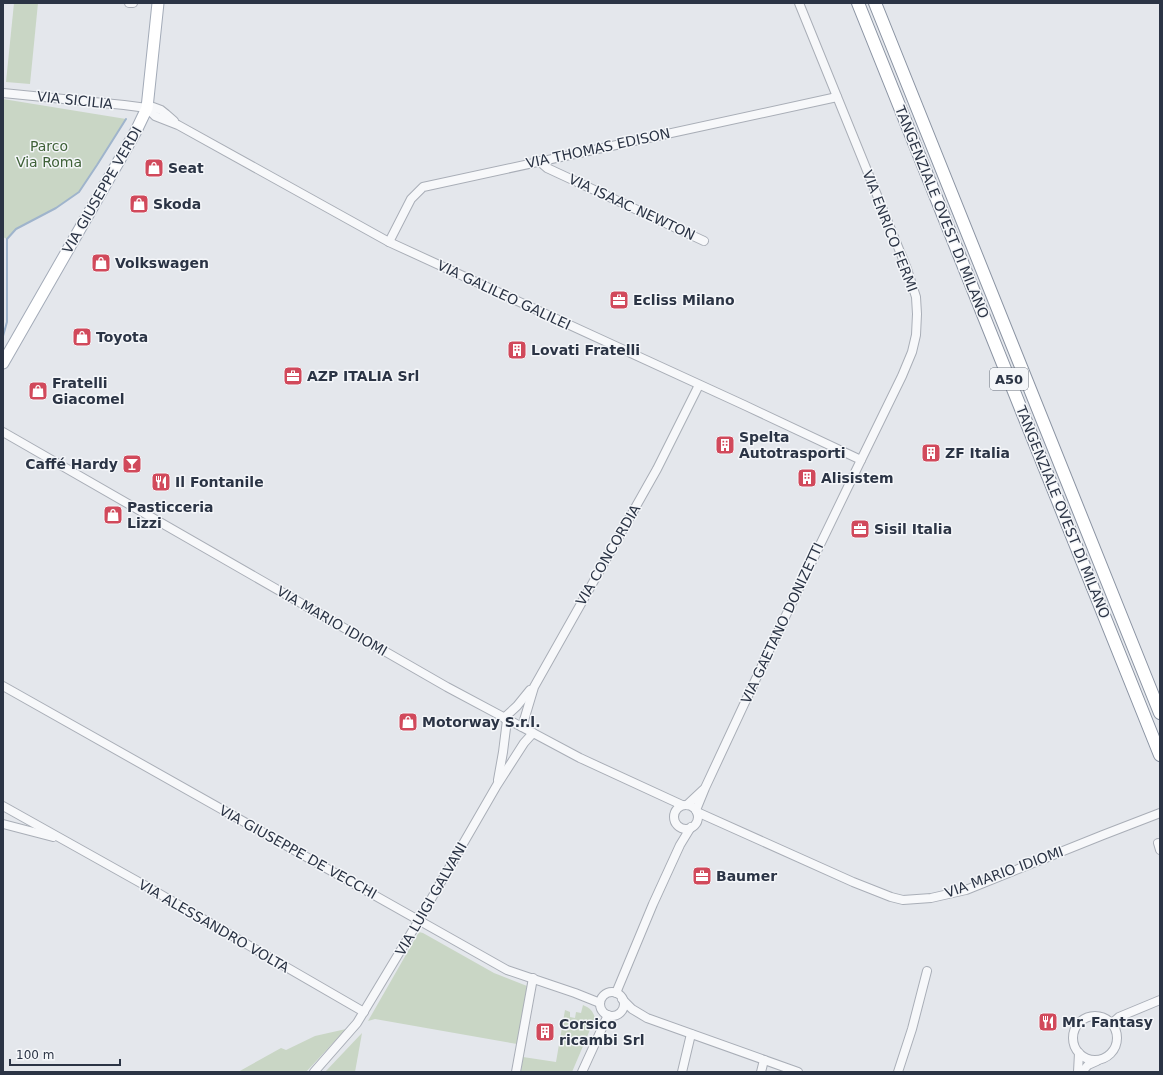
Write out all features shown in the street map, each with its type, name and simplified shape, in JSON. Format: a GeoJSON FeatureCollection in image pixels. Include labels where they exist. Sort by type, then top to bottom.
{"type":"FeatureCollection","features":[{"type":"Feature","properties":{"kind":"highway","name":"TANGENZIALE OVEST DI MILANO"},"geometry":{"type":"LineString","coordinates":[[858,3],[1160,755]]}},
{"type":"Feature","properties":{"kind":"highway","name":"TANGENZIALE OVEST DI MILANO"},"geometry":{"type":"LineString","coordinates":[[875,3],[1160,713]]}},
{"type":"Feature","properties":{"kind":"main road","name":"VIA GIUSEPPE VERDI"},"geometry":{"type":"LineString","coordinates":[[3,363],[136,131],[147,108],[158,3]]}},
{"type":"Feature","properties":{"kind":"street","name":"VIA ENRICO FERMI"},"geometry":{"type":"LineString","coordinates":[[799,3],[907,269],[916,297],[918,314],[916,335],[912,352],[902,376],[861,460]]}},
{"type":"Feature","properties":{"kind":"street","name":"VIA SICILIA"},"geometry":{"type":"LineString","coordinates":[[3,93],[147,108]]}},
{"type":"Feature","properties":{"kind":"street","name":"VIA THOMAS EDISON"},"geometry":{"type":"LineString","coordinates":[[389,242],[411,199],[423,187],[837,97]]}},
{"type":"Feature","properties":{"kind":"street","name":"VIA GALILEO GALILEI"},"geometry":{"type":"LineString","coordinates":[[147,108],[153,107],[161,110],[178,125],[389,242],[861,460]]}},
{"type":"Feature","properties":{"kind":"street","name":"VIA ISAAC NEWTON"},"geometry":{"type":"LineString","coordinates":[[539,161],[546,168],[704,241]]}},
{"type":"Feature","properties":{"kind":"street","name":"VIA CONCORDIA"},"geometry":{"type":"LineString","coordinates":[[522,728],[534,687],[657,469],[699,385]]}},
{"type":"Feature","properties":{"kind":"street","name":"VIA MARIO IDIOMI"},"geometry":{"type":"LineString","coordinates":[[3,432],[447,687],[580,758],[684,805]]}},
{"type":"Feature","properties":{"kind":"street","name":"VIA GAETANO DONIZETTI"},"geometry":{"type":"LineString","coordinates":[[696,811],[705,788],[774,640],[861,460]]}},
{"type":"Feature","properties":{"kind":"street","name":"VIA GIUSEPPE DE VECCHI"},"geometry":{"type":"LineString","coordinates":[[3,686],[507,970],[600,1003]]}},
{"type":"Feature","properties":{"kind":"street"},"geometry":{"type":"LineString","coordinates":[[506,719],[534,687]]}},
{"type":"Feature","properties":{"kind":"street","name":"VIA LUIGI GALVANI"},"geometry":{"type":"LineString","coordinates":[[497,785],[503,752],[506,719]]}},
{"type":"Feature","properties":{"kind":"street","name":"VIA LUIGI GALVANI"},"geometry":{"type":"LineString","coordinates":[[314,1072],[357,1023],[419,920],[497,785],[524,743],[534,733]]}},
{"type":"Feature","properties":{"kind":"street","name":"VIA GAETANO DONIZETTI"},"geometry":{"type":"LineString","coordinates":[[684,805],[705,788]]}},
{"type":"Feature","properties":{"kind":"street"},"geometry":{"type":"LineString","coordinates":[[667,798],[675,812]]}},
{"type":"Feature","properties":{"kind":"street"},"geometry":{"type":"LineString","coordinates":[[617,1015],[624,1006],[619,996],[653,904],[680,845],[698,818],[696,811],[692,806],[684,805],[679,807],[675,812],[674,819],[678,825],[680,845]]}},
{"type":"Feature","properties":{"kind":"street","name":"VIA ALESSANDRO VOLTA"},"geometry":{"type":"LineString","coordinates":[[3,806],[364,1012]]}},
{"type":"Feature","properties":{"kind":"street","name":"VIA MARIO IDIOMI"},"geometry":{"type":"LineString","coordinates":[[696,811],[854,882],[891,897],[904,900],[931,898],[966,890],[1158,814]]}},
{"type":"Feature","properties":{"kind":"street"},"geometry":{"type":"LineString","coordinates":[[678,825],[684,828],[715,820]]}},
{"type":"Feature","properties":{"kind":"street","name":"VIA ALESSANDRO VOLTA"},"geometry":{"type":"LineString","coordinates":[[3,824],[65,840]]}},
{"type":"Feature","properties":{"kind":"street"},"geometry":{"type":"LineString","coordinates":[[898,1072],[912,1030],[927,970]]}},
{"type":"Feature","properties":{"kind":"street"},"geometry":{"type":"LineString","coordinates":[[516,1072],[533,978]]}},
{"type":"Feature","properties":{"kind":"street"},"geometry":{"type":"LineString","coordinates":[[647,1018],[632,1009],[619,996],[608,993],[604,996],[600,1003],[603,1013],[608,1015],[612,1016],[625,1014],[647,1018],[798,1072]]}},
{"type":"Feature","properties":{"kind":"street"},"geometry":{"type":"LineString","coordinates":[[1111,1024],[1119,1017],[1160,1000]]}},
{"type":"Feature","properties":{"kind":"street"},"geometry":{"type":"LineString","coordinates":[[582,1072],[608,1015]]}},
{"type":"Feature","properties":{"kind":"street"},"geometry":{"type":"LineString","coordinates":[[1082,1072],[1088,1065],[1104,1058],[1110,1054],[1116,1043],[1117,1036],[1115,1029],[1111,1024],[1103,1018],[1092,1016],[1078,1024],[1073,1033],[1073,1038],[1074,1044],[1079,1053],[1088,1059],[1098,1060]]}},
{"type":"Feature","properties":{"kind":"street"},"geometry":{"type":"LineString","coordinates":[[682,1072],[691,1034]]}},
{"type":"Feature","properties":{"kind":"street"},"geometry":{"type":"LineString","coordinates":[[1078,1072],[1079,1053]]}},
{"type":"Feature","properties":{"kind":"street"},"geometry":{"type":"LineString","coordinates":[[761,1072],[764,1060]]}},
{"type":"Feature","properties":{"kind":"green space"},"geometry":{"type":"Polygon","coordinates":[[[14,3],[38,3],[30,84],[6,82],[14,3]]]}},
{"type":"Feature","properties":{"kind":"green space","name":"Parco Via Roma"},"geometry":{"type":"Polygon","coordinates":[[[3,99],[126,119],[79,192],[56,208],[16,229],[7,239],[3,237],[3,99]]]}},
{"type":"Feature","properties":{"kind":"green space"},"geometry":{"type":"Polygon","coordinates":[[[419,932],[494,973],[527,986],[517,1044],[375,1019],[368,1021],[419,932]]]}},
{"type":"Feature","properties":{"kind":"green space"},"geometry":{"type":"Polygon","coordinates":[[[583,1005],[591,1010],[595,1018],[572,1072],[521,1072],[523,1057],[556,1062],[565,1010],[570,1012],[570,1017],[575,1018],[576,1012],[581,1013],[583,1005]]]}},
{"type":"Feature","properties":{"kind":"green space"},"geometry":{"type":"Polygon","coordinates":[[[346,1029],[306,1072],[238,1072],[281,1048],[286,1050],[315,1036],[346,1029]]]}},
{"type":"Feature","properties":{"kind":"green space"},"geometry":{"type":"Polygon","coordinates":[[[362,1033],[355,1072],[325,1072],[362,1033]]]}},
{"type":"Feature","properties":{"kind":"waterway"},"geometry":{"type":"LineString","coordinates":[[3,336],[7,322],[7,239],[16,229],[56,208],[79,192],[126,119]]}},
{"type":"Feature","properties":{"kind":"place","name":"Seat"},"geometry":{"type":"Point","coordinates":[154,168]}},
{"type":"Feature","properties":{"kind":"place","name":"Skoda"},"geometry":{"type":"Point","coordinates":[139,204]}},
{"type":"Feature","properties":{"kind":"place","name":"Volkswagen"},"geometry":{"type":"Point","coordinates":[101,263]}},
{"type":"Feature","properties":{"kind":"place","name":"Ecliss Milano"},"geometry":{"type":"Point","coordinates":[619,300]}},
{"type":"Feature","properties":{"kind":"place","name":"Toyota"},"geometry":{"type":"Point","coordinates":[82,337]}},
{"type":"Feature","properties":{"kind":"place","name":"Lovati Fratelli"},"geometry":{"type":"Point","coordinates":[517,350]}},
{"type":"Feature","properties":{"kind":"place","name":"AZP ITALIA Srl"},"geometry":{"type":"Point","coordinates":[293,376]}},
{"type":"Feature","properties":{"kind":"place","name":"Fratelli Giacomel"},"geometry":{"type":"Point","coordinates":[38,391]}},
{"type":"Feature","properties":{"kind":"place","name":"Spelta Autotrasporti"},"geometry":{"type":"Point","coordinates":[725,445]}},
{"type":"Feature","properties":{"kind":"place","name":"ZF Italia"},"geometry":{"type":"Point","coordinates":[931,453]}},
{"type":"Feature","properties":{"kind":"place","name":"Caffé Hardy"},"geometry":{"type":"Point","coordinates":[132,464]}},
{"type":"Feature","properties":{"kind":"place","name":"Alisistem"},"geometry":{"type":"Point","coordinates":[807,478]}},
{"type":"Feature","properties":{"kind":"place","name":"Il Fontanile"},"geometry":{"type":"Point","coordinates":[161,482]}},
{"type":"Feature","properties":{"kind":"place","name":"Pasticceria Lizzi"},"geometry":{"type":"Point","coordinates":[113,515]}},
{"type":"Feature","properties":{"kind":"place","name":"Sisil Italia"},"geometry":{"type":"Point","coordinates":[860,529]}},
{"type":"Feature","properties":{"kind":"place","name":"Motorway S.r.l."},"geometry":{"type":"Point","coordinates":[408,722]}},
{"type":"Feature","properties":{"kind":"place","name":"Baumer"},"geometry":{"type":"Point","coordinates":[702,876]}},
{"type":"Feature","properties":{"kind":"place","name":"Mr. Fantasy"},"geometry":{"type":"Point","coordinates":[1048,1022]}},
{"type":"Feature","properties":{"kind":"place","name":"Corsico ricambi Srl"},"geometry":{"type":"Point","coordinates":[545,1032]}}]}
